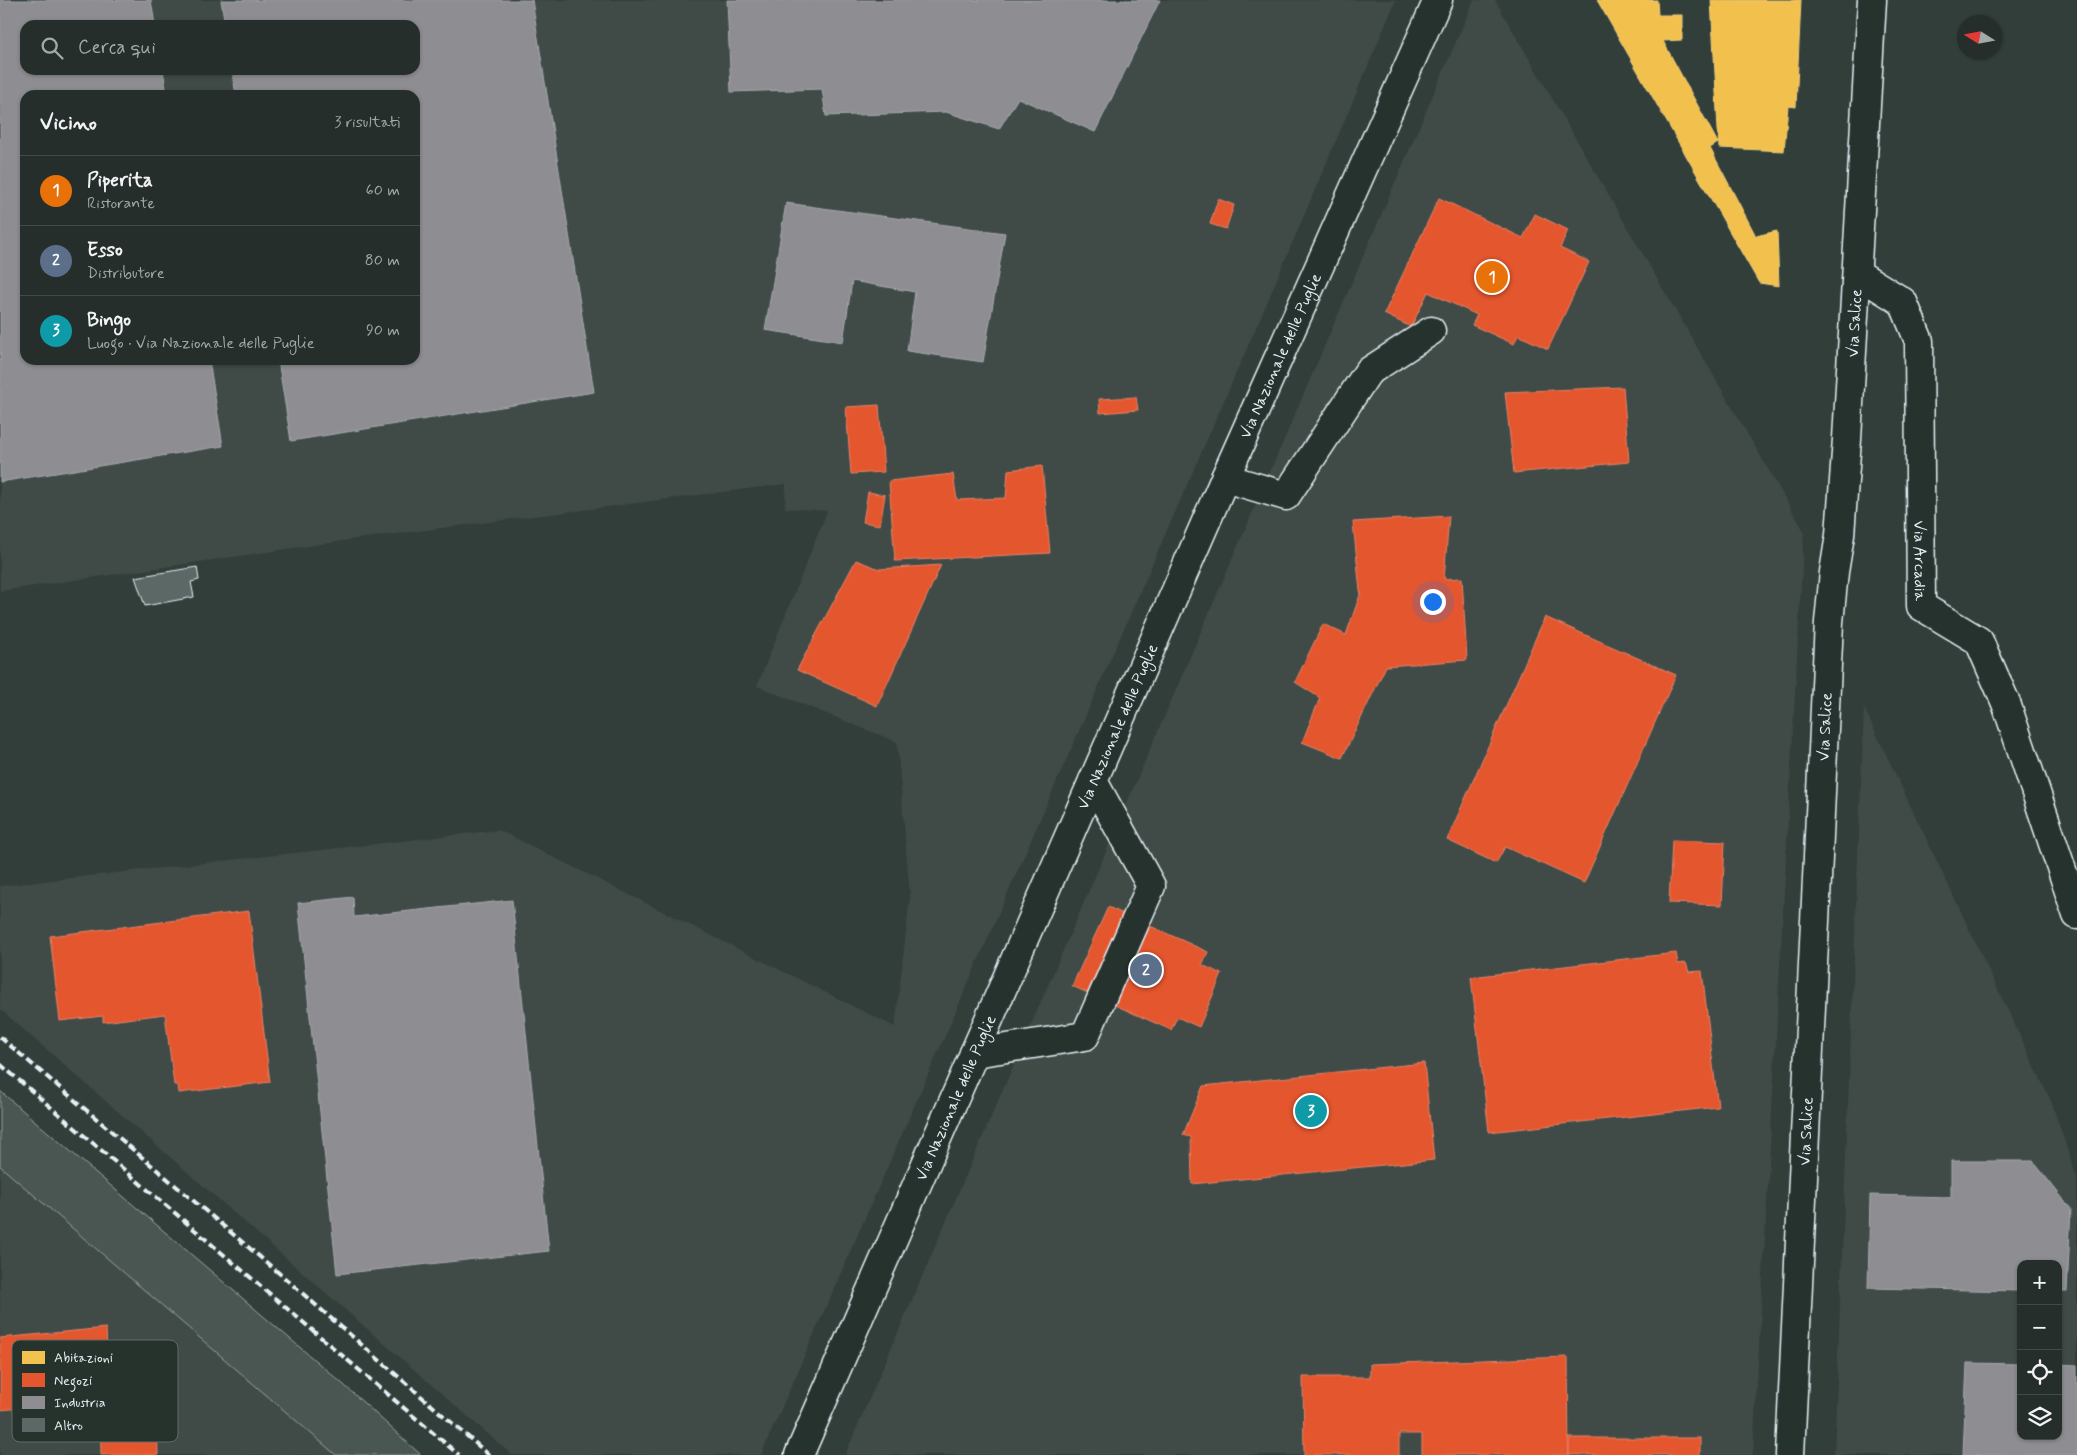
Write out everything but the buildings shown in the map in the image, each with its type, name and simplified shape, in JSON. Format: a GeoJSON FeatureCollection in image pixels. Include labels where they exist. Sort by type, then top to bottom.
{"type":"FeatureCollection","features":[{"type":"Feature","properties":{"kind":"street","name":"Via Nazionale delle Puglie"},"geometry":{"type":"LineString","coordinates":[[799,1455],[1225,478],[1438,0]]}},
{"type":"Feature","properties":{"kind":"street","name":"Via Salice"},"geometry":{"type":"LineString","coordinates":[[1790,1455],[1829,622],[1840,536],[1858,274],[1872,0]]}},
{"type":"Feature","properties":{"kind":"street","name":"Via Arcadia"},"geometry":{"type":"LineString","coordinates":[[1858,274],[1903,302],[1919,341],[1922,606],[1979,641],[2006,703],[2077,915]]}},
{"type":"Feature","properties":{"kind":"street"},"geometry":{"type":"LineString","coordinates":[[1225,478],[1286,496],[1368,372],[1431,331]]}},
{"type":"Feature","properties":{"kind":"street"},"geometry":{"type":"LineString","coordinates":[[974,1053],[1085,1036],[1151,886],[1093,781]]}},
{"type":"Feature","properties":{"kind":"shaded area"},"geometry":{"type":"Polygon","coordinates":[[[0,0],[1396,0],[1259,321],[761,1455],[512,1455],[0,1009],[0,886],[499,830],[895,1027],[910,897],[897,742],[757,686],[827,511],[785,508],[786,484],[356,539],[0,591],[0,0]]]}},
{"type":"Feature","properties":{"kind":"shaded area"},"geometry":{"type":"Polygon","coordinates":[[[1474,0],[1495,0],[1804,531],[1753,1455],[845,1455],[1474,0]]]}},
{"type":"Feature","properties":{"kind":"shaded area"},"geometry":{"type":"Polygon","coordinates":[[[1864,708],[2051,1101],[2077,1178],[2077,1455],[1834,1455],[1864,708]]]}},
{"type":"Feature","properties":{"kind":"shaded area"},"geometry":{"type":"Polygon","coordinates":[[[0,1091],[344,1385],[421,1455],[336,1455],[0,1166],[0,1091]]]}},
{"type":"Feature","properties":{"kind":"shaded area"},"geometry":{"type":"Polygon","coordinates":[[[0,1166],[336,1455],[0,1455],[0,1166]]]}},
{"type":"Feature","properties":{"kind":"railway"},"geometry":{"type":"LineString","coordinates":[[0,1037],[280,1274],[489,1455]]}},
{"type":"Feature","properties":{"kind":"railway"},"geometry":{"type":"LineString","coordinates":[[0,1064],[459,1455]]}},
{"type":"Feature","properties":{"kind":"place","name":"Piperita"},"geometry":{"type":"Point","coordinates":[1492,277]}},
{"type":"Feature","properties":{"kind":"place","name":"Esso"},"geometry":{"type":"Point","coordinates":[1146,970]}},
{"type":"Feature","properties":{"kind":"place","name":"Bingo"},"geometry":{"type":"Point","coordinates":[1311,1111]}}]}
